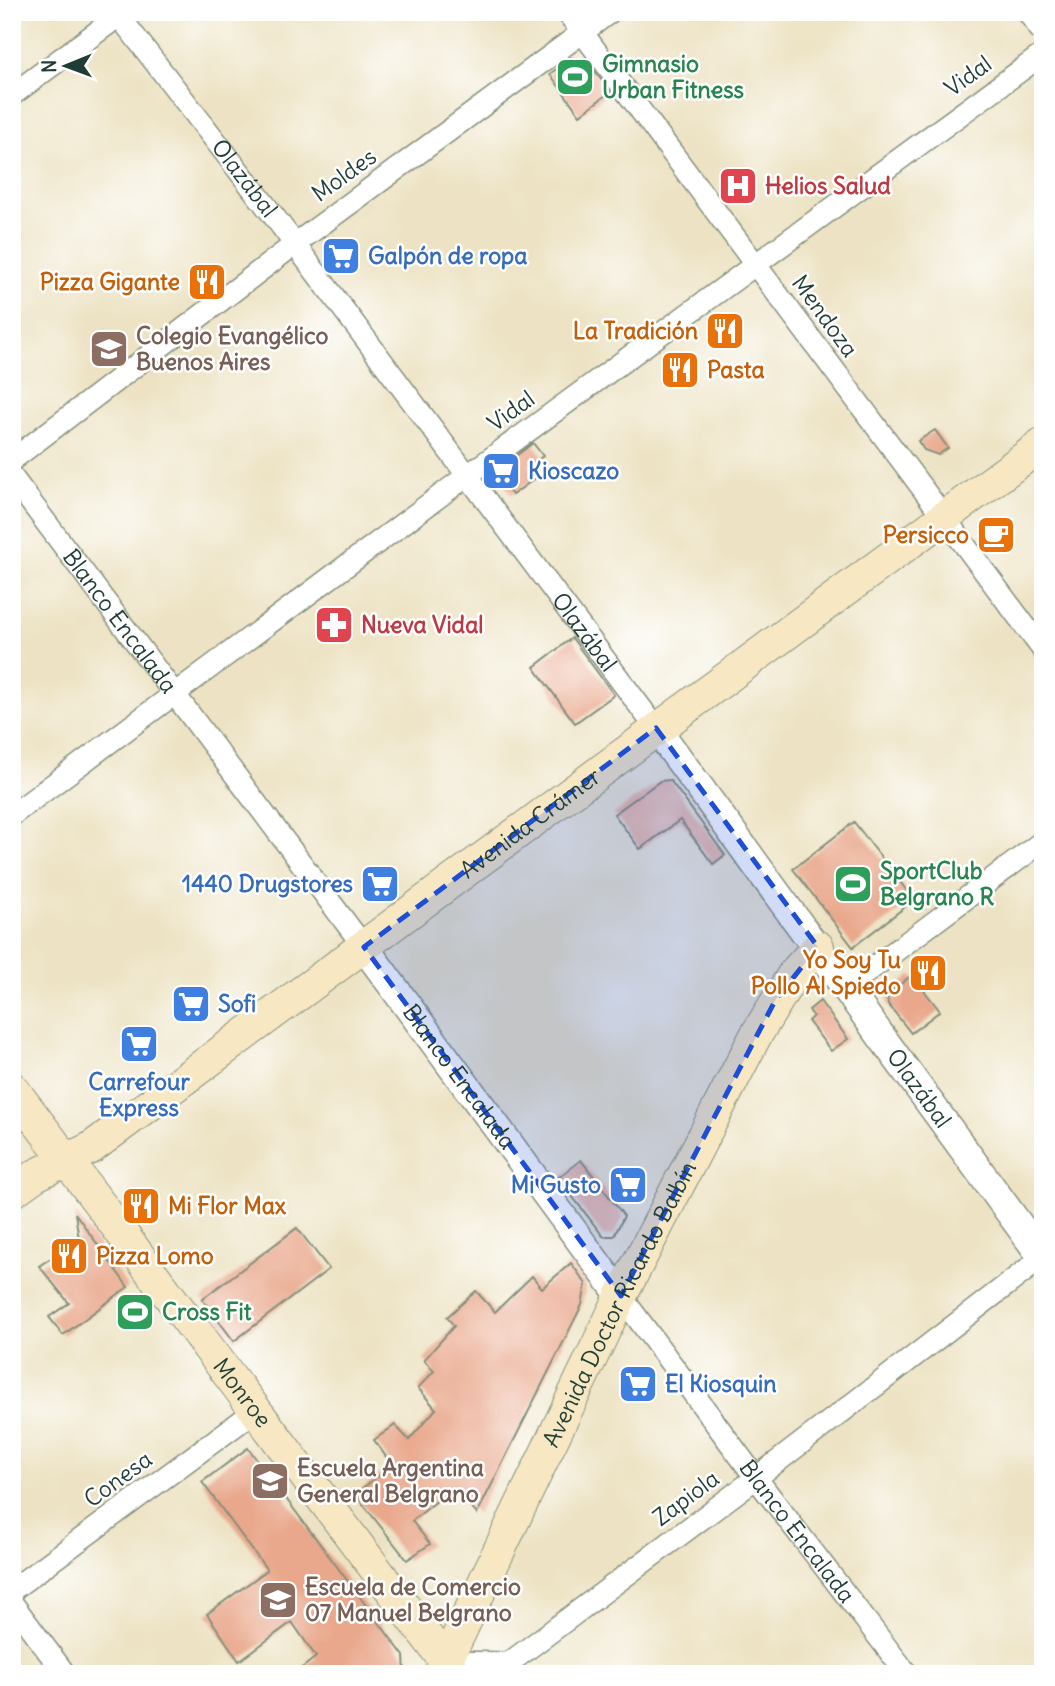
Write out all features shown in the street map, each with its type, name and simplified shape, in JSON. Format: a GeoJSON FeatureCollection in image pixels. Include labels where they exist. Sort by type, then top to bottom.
{"type":"FeatureCollection","features":[{"type":"Feature","properties":{"kind":"main road","name":"Avenida Crámer"},"geometry":{"type":"LineString","coordinates":[[12,1192],[36,1175],[90,1148],[1043,444]]}},
{"type":"Feature","properties":{"kind":"main road","name":"Avenida Doctor Ricardo Balbín"},"geometry":{"type":"LineString","coordinates":[[447,1670],[621,1296],[771,1009],[794,973],[818,947]]}},
{"type":"Feature","properties":{"kind":"main road","name":"Monroe"},"geometry":{"type":"LineString","coordinates":[[12,1088],[447,1670]]}},
{"type":"Feature","properties":{"kind":"street","name":"Mendoza"},"geometry":{"type":"LineString","coordinates":[[568,12],[1043,650]]}},
{"type":"Feature","properties":{"kind":"street","name":"Moldes"},"geometry":{"type":"LineString","coordinates":[[12,460],[295,244],[610,12]]}},
{"type":"Feature","properties":{"kind":"street"},"geometry":{"type":"LineString","coordinates":[[1032,12],[1043,27]]}},
{"type":"Feature","properties":{"kind":"street"},"geometry":{"type":"LineString","coordinates":[[12,95],[120,13]]}},
{"type":"Feature","properties":{"kind":"street","name":"Olazábal"},"geometry":{"type":"LineString","coordinates":[[120,13],[656,728],[1043,1258]]}},
{"type":"Feature","properties":{"kind":"street","name":"Vidal"},"geometry":{"type":"LineString","coordinates":[[12,815],[468,475],[1043,54]]}},
{"type":"Feature","properties":{"kind":"street","name":"Blanco Encalada"},"geometry":{"type":"LineString","coordinates":[[12,477],[364,947],[756,1478],[907,1674]]}},
{"type":"Feature","properties":{"kind":"street"},"geometry":{"type":"LineString","coordinates":[[847,987],[1043,841]]}},
{"type":"Feature","properties":{"kind":"street","name":"Zapiola"},"geometry":{"type":"LineString","coordinates":[[447,1670],[509,1663],[1043,1258]]}},
{"type":"Feature","properties":{"kind":"street","name":"Conesa"},"geometry":{"type":"LineString","coordinates":[[12,1590],[255,1411]]}},
{"type":"Feature","properties":{"kind":"street"},"geometry":{"type":"LineString","coordinates":[[12,1603],[65,1674]]}},
{"type":"Feature","properties":{"kind":"highlighted area"},"geometry":{"type":"Polygon","coordinates":[[[656,728],[818,947],[776,999],[621,1296],[364,947],[656,728]]]}},
{"type":"Feature","properties":{"kind":"building"},"geometry":{"type":"Polygon","coordinates":[[[571,58],[587,60],[610,92],[580,115],[550,74],[571,58]]]}},
{"type":"Feature","properties":{"kind":"building"},"geometry":{"type":"Polygon","coordinates":[[[935,430],[948,448],[938,455],[924,450],[918,441],[935,430]]]}},
{"type":"Feature","properties":{"kind":"building"},"geometry":{"type":"Polygon","coordinates":[[[533,443],[543,456],[529,466],[537,477],[512,495],[495,472],[533,443]]]}},
{"type":"Feature","properties":{"kind":"building"},"geometry":{"type":"Polygon","coordinates":[[[572,638],[614,695],[575,723],[534,667],[572,638]]]}},
{"type":"Feature","properties":{"kind":"building"},"geometry":{"type":"Polygon","coordinates":[[[670,780],[725,855],[713,864],[680,820],[640,849],[614,814],[660,781],[670,780]]]}},
{"type":"Feature","properties":{"kind":"building","name":"SportClub Belgrano R"},"geometry":{"type":"Polygon","coordinates":[[[854,822],[914,900],[853,947],[793,869],[854,822]]]}},
{"type":"Feature","properties":{"kind":"building"},"geometry":{"type":"Polygon","coordinates":[[[912,975],[940,1011],[911,1033],[888,1004],[887,995],[912,975]]]}},
{"type":"Feature","properties":{"kind":"building"},"geometry":{"type":"Polygon","coordinates":[[[820,1001],[848,1039],[831,1051],[808,1021],[813,1016],[809,1010],[820,1001]]]}},
{"type":"Feature","properties":{"kind":"building"},"geometry":{"type":"Polygon","coordinates":[[[581,1160],[624,1216],[614,1236],[603,1236],[558,1178],[581,1160]]]}},
{"type":"Feature","properties":{"kind":"building"},"geometry":{"type":"Polygon","coordinates":[[[75,1213],[128,1287],[63,1335],[49,1317],[69,1303],[39,1266],[79,1239],[75,1213]]]}},
{"type":"Feature","properties":{"kind":"building"},"geometry":{"type":"Polygon","coordinates":[[[297,1228],[329,1269],[234,1341],[202,1299],[297,1228]]]}},
{"type":"Feature","properties":{"kind":"building"},"geometry":{"type":"Polygon","coordinates":[[[571,1263],[586,1284],[582,1305],[477,1514],[453,1488],[412,1521],[430,1544],[407,1560],[355,1494],[392,1465],[374,1440],[395,1425],[409,1440],[436,1409],[418,1388],[434,1371],[424,1360],[454,1326],[447,1317],[476,1291],[495,1312],[532,1276],[542,1288],[571,1263]]]}},
{"type":"Feature","properties":{"kind":"building"},"geometry":{"type":"Polygon","coordinates":[[[248,1448],[404,1656],[405,1674],[294,1674],[316,1657],[292,1622],[239,1661],[207,1614],[267,1570],[202,1482],[248,1448]]]}},
{"type":"Feature","properties":{"kind":"place","name":"Gimnasio Urban Fitness"},"geometry":{"type":"Point","coordinates":[575,77]}},
{"type":"Feature","properties":{"kind":"place","name":"Helios Salud"},"geometry":{"type":"Point","coordinates":[738,186]}},
{"type":"Feature","properties":{"kind":"place","name":"Galpón de ropa"},"geometry":{"type":"Point","coordinates":[341,256]}},
{"type":"Feature","properties":{"kind":"place","name":"Pizza Gigante"},"geometry":{"type":"Point","coordinates":[207,282]}},
{"type":"Feature","properties":{"kind":"place","name":"La Tradición"},"geometry":{"type":"Point","coordinates":[725,331]}},
{"type":"Feature","properties":{"kind":"place","name":"Colegio Evangélico Buenos Aires"},"geometry":{"type":"Point","coordinates":[109,349]}},
{"type":"Feature","properties":{"kind":"place","name":"Pasta"},"geometry":{"type":"Point","coordinates":[680,370]}},
{"type":"Feature","properties":{"kind":"place","name":"Kioscazo"},"geometry":{"type":"Point","coordinates":[501,471]}},
{"type":"Feature","properties":{"kind":"place","name":"Persicco"},"geometry":{"type":"Point","coordinates":[996,535]}},
{"type":"Feature","properties":{"kind":"place","name":"Nueva Vidal"},"geometry":{"type":"Point","coordinates":[334,625]}},
{"type":"Feature","properties":{"kind":"place","name":"1440 Drugstores"},"geometry":{"type":"Point","coordinates":[380,884]}},
{"type":"Feature","properties":{"kind":"place","name":"SportClub Belgrano R"},"geometry":{"type":"Point","coordinates":[853,884]}},
{"type":"Feature","properties":{"kind":"place","name":"Yo Soy Tu Pollo Al Spiedo"},"geometry":{"type":"Point","coordinates":[928,973]}},
{"type":"Feature","properties":{"kind":"place","name":"Sofi"},"geometry":{"type":"Point","coordinates":[191,1004]}},
{"type":"Feature","properties":{"kind":"place","name":"Carrefour Express"},"geometry":{"type":"Point","coordinates":[139,1044]}},
{"type":"Feature","properties":{"kind":"place","name":"Mi Gusto"},"geometry":{"type":"Point","coordinates":[628,1185]}},
{"type":"Feature","properties":{"kind":"place","name":"Mi Flor Max"},"geometry":{"type":"Point","coordinates":[141,1206]}},
{"type":"Feature","properties":{"kind":"place","name":"Pizza Lomo"},"geometry":{"type":"Point","coordinates":[69,1256]}},
{"type":"Feature","properties":{"kind":"place","name":"Cross Fit"},"geometry":{"type":"Point","coordinates":[135,1312]}},
{"type":"Feature","properties":{"kind":"place","name":"El Kiosquin"},"geometry":{"type":"Point","coordinates":[638,1384]}},
{"type":"Feature","properties":{"kind":"place","name":"Escuela Argentina General Belgrano"},"geometry":{"type":"Point","coordinates":[270,1481]}},
{"type":"Feature","properties":{"kind":"place","name":"Escuela de Comercio 07 Manuel Belgrano"},"geometry":{"type":"Point","coordinates":[278,1600]}}]}
